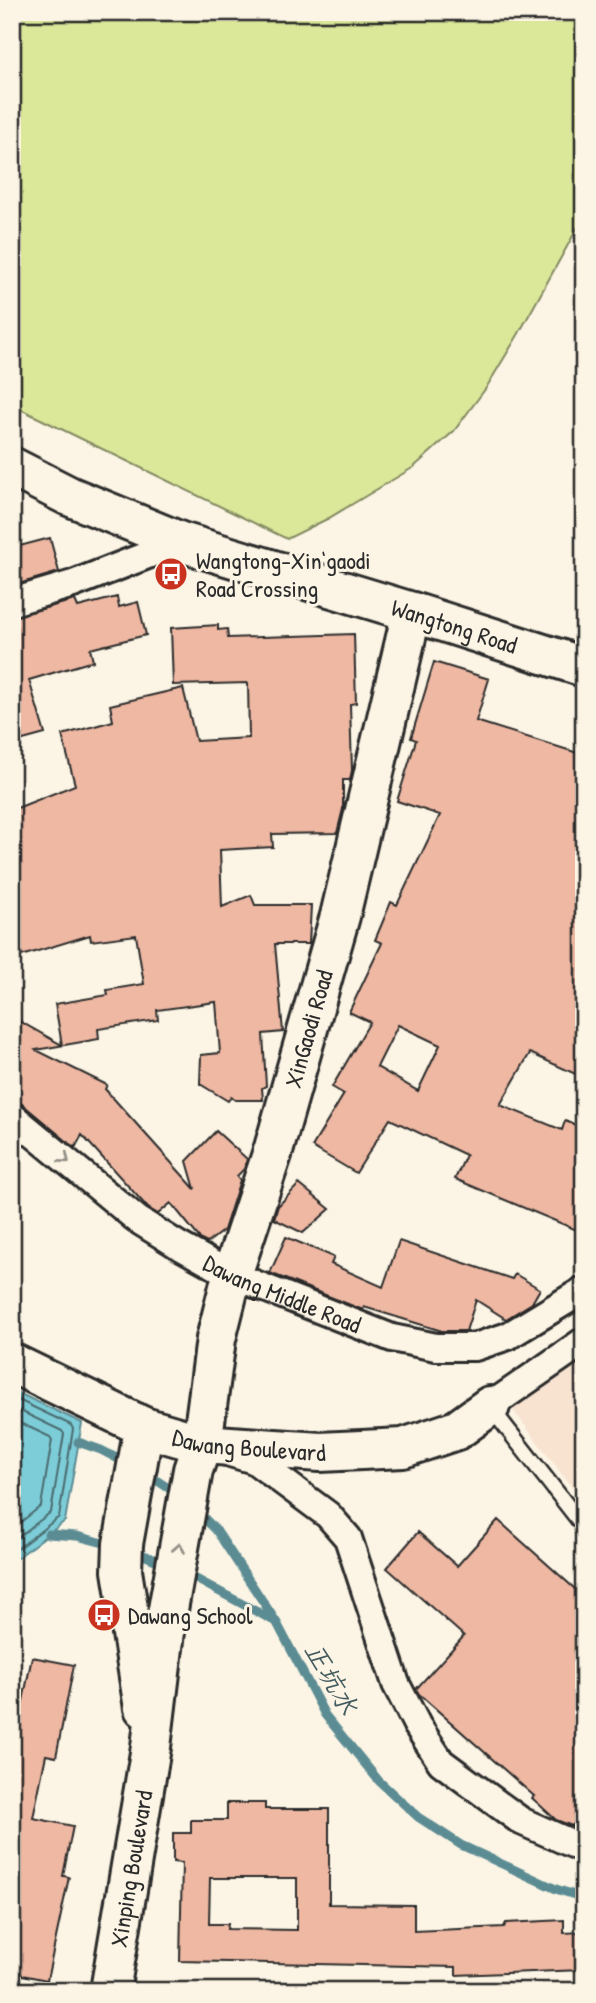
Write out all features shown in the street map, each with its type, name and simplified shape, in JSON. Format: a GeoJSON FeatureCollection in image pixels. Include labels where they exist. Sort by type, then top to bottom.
{"type":"FeatureCollection","features":[{"type":"Feature","properties":{"kind":"street","name":"Wangtong Road"},"geometry":{"type":"LineString","coordinates":[[12,467],[69,496],[181,542],[584,667]]}},
{"type":"Feature","properties":{"kind":"street"},"geometry":{"type":"LineString","coordinates":[[12,602],[73,584],[181,542]]}},
{"type":"Feature","properties":{"kind":"street","name":"XinGaodi Road"},"geometry":{"type":"LineString","coordinates":[[197,1457],[216,1339],[232,1275],[274,1148],[337,928],[412,612]]}},
{"type":"Feature","properties":{"kind":"street","name":"Dawang Middle Road"},"geometry":{"type":"LineString","coordinates":[[12,1116],[138,1220],[232,1275],[392,1338],[436,1347],[475,1346],[508,1336],[584,1290]]}},
{"type":"Feature","properties":{"kind":"street"},"geometry":{"type":"LineString","coordinates":[[490,1406],[584,1341]]}},
{"type":"Feature","properties":{"kind":"street","name":"Dawang Boulevard"},"geometry":{"type":"LineString","coordinates":[[12,1363],[142,1440],[197,1457],[402,1448],[457,1430],[490,1406]]}},
{"type":"Feature","properties":{"kind":"street","name":"Xinping Boulevard"},"geometry":{"type":"LineString","coordinates":[[142,1440],[123,1544],[122,1571],[151,1747]]}},
{"type":"Feature","properties":{"kind":"street"},"geometry":{"type":"LineString","coordinates":[[197,1457],[254,1460],[328,1515],[348,1538],[396,1684],[417,1725],[441,1762],[521,1821],[584,1849]]}},
{"type":"Feature","properties":{"kind":"street","name":"Xinping Boulevard"},"geometry":{"type":"LineString","coordinates":[[110,1991],[151,1747],[167,1615],[197,1457]]}},
{"type":"Feature","properties":{"kind":"lane"},"geometry":{"type":"LineString","coordinates":[[490,1406],[584,1527]]}},
{"type":"Feature","properties":{"kind":"shaded area"},"geometry":{"type":"Polygon","coordinates":[[[584,1355],[584,1503],[509,1405],[584,1355]]]}},
{"type":"Feature","properties":{"kind":"green space"},"geometry":{"type":"Polygon","coordinates":[[[12,12],[584,12],[584,216],[486,388],[454,431],[414,467],[329,518],[287,539],[12,405],[12,12]]]}},
{"type":"Feature","properties":{"kind":"water"},"geometry":{"type":"Polygon","coordinates":[[[12,1390],[82,1423],[65,1521],[12,1562],[12,1390]]]}},
{"type":"Feature","properties":{"kind":"building"},"geometry":{"type":"Polygon","coordinates":[[[50,538],[59,572],[15,585],[12,574],[12,548],[50,538]]]}},
{"type":"Feature","properties":{"kind":"building"},"geometry":{"type":"Polygon","coordinates":[[[117,597],[119,607],[138,602],[146,635],[90,649],[93,661],[29,680],[45,734],[12,743],[12,617],[75,600],[78,607],[117,597]]]}},
{"type":"Feature","properties":{"kind":"building"},"geometry":{"type":"Polygon","coordinates":[[[218,625],[218,630],[227,629],[228,638],[354,634],[356,703],[350,704],[352,770],[350,780],[343,780],[343,809],[337,833],[272,834],[273,847],[220,850],[222,907],[251,895],[255,905],[311,905],[309,944],[275,944],[283,1032],[263,1034],[266,1086],[262,1088],[263,1100],[235,1100],[231,1097],[228,1101],[200,1084],[201,1055],[220,1053],[216,1002],[157,1010],[158,1020],[98,1029],[99,1039],[36,1050],[107,1085],[105,1089],[195,1189],[187,1161],[216,1131],[247,1159],[244,1169],[237,1176],[240,1180],[224,1230],[207,1243],[201,1240],[171,1203],[158,1214],[148,1208],[82,1135],[75,1148],[22,1104],[12,1101],[12,1017],[62,1045],[55,1004],[108,995],[107,990],[144,984],[136,935],[91,941],[90,935],[12,959],[12,810],[75,785],[62,735],[113,721],[110,705],[183,688],[196,741],[249,738],[248,683],[173,685],[171,628],[218,625]]]}},
{"type":"Feature","properties":{"kind":"building"},"geometry":{"type":"Polygon","coordinates":[[[434,662],[489,679],[476,721],[584,755],[584,1078],[530,1053],[500,1105],[562,1130],[565,1121],[584,1128],[584,1233],[455,1179],[466,1155],[390,1119],[356,1173],[312,1147],[344,1094],[332,1087],[370,1022],[349,1012],[382,943],[375,940],[391,902],[397,905],[440,815],[397,801],[416,740],[411,738],[434,662]],[[398,1025],[377,1067],[418,1091],[440,1045],[398,1025]]]}},
{"type":"Feature","properties":{"kind":"building"},"geometry":{"type":"Polygon","coordinates":[[[299,1184],[330,1209],[303,1233],[274,1219],[278,1206],[299,1184]]]}},
{"type":"Feature","properties":{"kind":"building"},"geometry":{"type":"Polygon","coordinates":[[[286,1237],[334,1257],[331,1264],[383,1287],[399,1241],[512,1279],[515,1274],[540,1289],[532,1303],[506,1319],[476,1300],[466,1331],[442,1331],[364,1307],[363,1310],[270,1273],[286,1237]]]}},
{"type":"Feature","properties":{"kind":"building"},"geometry":{"type":"Polygon","coordinates":[[[498,1520],[584,1597],[584,1813],[572,1826],[556,1820],[532,1798],[534,1796],[416,1689],[464,1636],[387,1568],[418,1532],[457,1566],[498,1520]]]}},
{"type":"Feature","properties":{"kind":"building"},"geometry":{"type":"Polygon","coordinates":[[[32,1657],[74,1665],[56,1757],[46,1755],[33,1818],[73,1826],[63,1876],[69,1877],[47,1980],[12,1973],[12,1896],[19,1864],[12,1863],[12,1773],[17,1749],[13,1749],[32,1657]]]}},
{"type":"Feature","properties":{"kind":"building"},"geometry":{"type":"Polygon","coordinates":[[[227,1803],[265,1803],[265,1809],[329,1809],[329,1904],[414,1905],[414,1931],[504,1927],[506,1923],[564,1920],[564,1933],[581,1932],[582,1970],[456,1975],[456,1967],[180,1961],[182,1863],[173,1862],[173,1833],[191,1833],[191,1820],[227,1820],[227,1803]],[[210,1878],[209,1924],[228,1924],[227,1929],[297,1930],[297,1878],[210,1878]]]}},
{"type":"Feature","properties":{"kind":"waterway","name":"正坑水"},"geometry":{"type":"LineString","coordinates":[[78,1442],[128,1464]]}},
{"type":"Feature","properties":{"kind":"waterway","name":"正坑水"},"geometry":{"type":"LineString","coordinates":[[144,1472],[179,1495]]}},
{"type":"Feature","properties":{"kind":"waterway","name":"正坑水"},"geometry":{"type":"LineString","coordinates":[[197,1511],[216,1530],[277,1623],[325,1715],[379,1781],[418,1817],[461,1845],[556,1889],[584,1898]]}},
{"type":"Feature","properties":{"kind":"waterway"},"geometry":{"type":"LineString","coordinates":[[48,1534],[77,1536],[115,1546]]}},
{"type":"Feature","properties":{"kind":"waterway"},"geometry":{"type":"LineString","coordinates":[[132,1550],[167,1565]]}},
{"type":"Feature","properties":{"kind":"waterway"},"geometry":{"type":"LineString","coordinates":[[183,1572],[276,1622]]}},
{"type":"Feature","properties":{"kind":"place","name":"Wangtong-Xin‘gaodi Road Crossing"},"geometry":{"type":"Point","coordinates":[171,574]}},
{"type":"Feature","properties":{"kind":"place","name":"Dawang School"},"geometry":{"type":"Point","coordinates":[104,1615]}}]}
